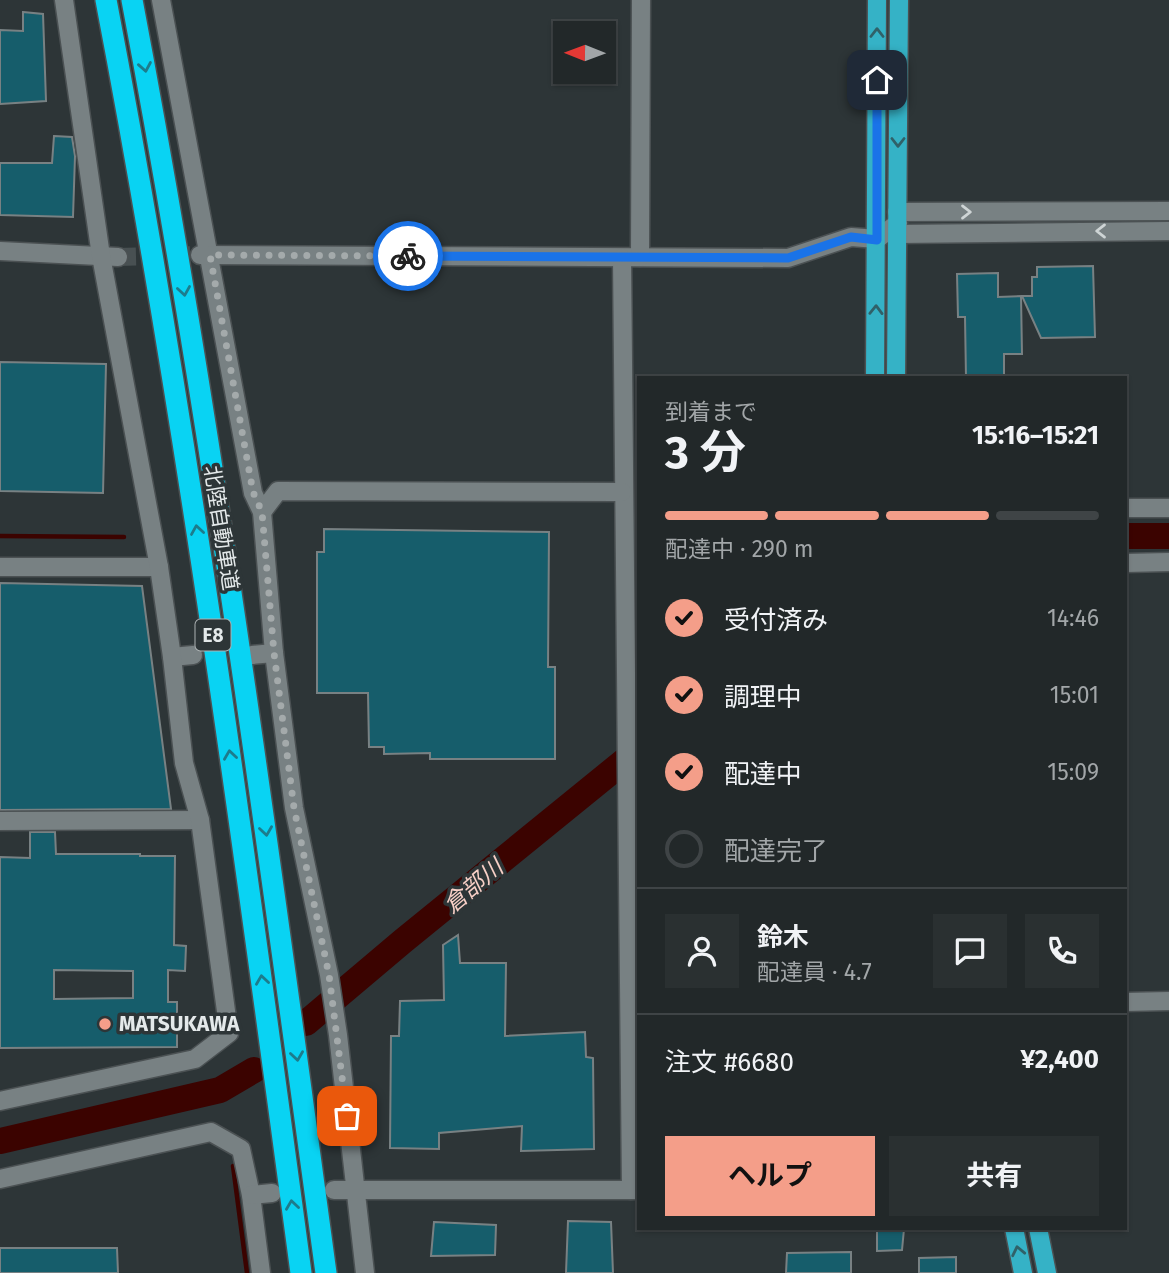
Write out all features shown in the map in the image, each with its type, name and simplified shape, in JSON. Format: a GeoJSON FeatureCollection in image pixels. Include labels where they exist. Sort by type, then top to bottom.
{"type":"FeatureCollection","features":[{"type":"Feature","properties":{"kind":"highway","name":"北陸自動車道"},"geometry":{"type":"LineString","coordinates":[[106,0],[154,261],[213,634],[301,1273]]}},
{"type":"Feature","properties":{"kind":"highway","name":"北陸自動車道"},"geometry":{"type":"LineString","coordinates":[[132,0],[216,482],[326,1273]]}},
{"type":"Feature","properties":{"kind":"main road"},"geometry":{"type":"LineString","coordinates":[[874,376],[877,0]]}},
{"type":"Feature","properties":{"kind":"main road"},"geometry":{"type":"LineString","coordinates":[[896,376],[899,0]]}},
{"type":"Feature","properties":{"kind":"main road"},"geometry":{"type":"LineString","coordinates":[[1014,1230],[1023,1273]]}},
{"type":"Feature","properties":{"kind":"main road"},"geometry":{"type":"LineString","coordinates":[[1038,1230],[1047,1273]]}},
{"type":"Feature","properties":{"kind":"street"},"geometry":{"type":"LineString","coordinates":[[0,1101],[195,1059],[229,1032],[200,820],[184,762],[159,567],[64,0]]}},
{"type":"Feature","properties":{"kind":"street"},"geometry":{"type":"LineString","coordinates":[[161,0],[205,255],[253,492],[262,512],[274,653],[294,808],[329,975],[365,1273]]}},
{"type":"Feature","properties":{"kind":"street"},"geometry":{"type":"LineString","coordinates":[[640,257],[641,0]]}},
{"type":"Feature","properties":{"kind":"street"},"geometry":{"type":"LineString","coordinates":[[205,255],[788,258],[851,237],[877,240],[898,223],[1169,211]]}},
{"type":"Feature","properties":{"kind":"street"},"geometry":{"type":"LineString","coordinates":[[898,223],[1169,231]]}},
{"type":"Feature","properties":{"kind":"street"},"geometry":{"type":"LineString","coordinates":[[0,251],[109,256]]}},
{"type":"Feature","properties":{"kind":"street"},"geometry":{"type":"LineString","coordinates":[[334,1190],[635,1190],[626,790],[621,258]]}},
{"type":"Feature","properties":{"kind":"street"},"geometry":{"type":"LineString","coordinates":[[262,512],[278,491],[622,492]]}},
{"type":"Feature","properties":{"kind":"street"},"geometry":{"type":"LineString","coordinates":[[1127,508],[1169,508]]}},
{"type":"Feature","properties":{"kind":"street"},"geometry":{"type":"LineString","coordinates":[[1127,563],[1169,562]]}},
{"type":"Feature","properties":{"kind":"street"},"geometry":{"type":"LineString","coordinates":[[0,567],[159,567]]}},
{"type":"Feature","properties":{"kind":"street"},"geometry":{"type":"LineString","coordinates":[[252,655],[274,653]]}},
{"type":"Feature","properties":{"kind":"street"},"geometry":{"type":"LineString","coordinates":[[172,657],[193,655]]}},
{"type":"Feature","properties":{"kind":"street"},"geometry":{"type":"LineString","coordinates":[[0,821],[200,820]]}},
{"type":"Feature","properties":{"kind":"street"},"geometry":{"type":"LineString","coordinates":[[1127,1002],[1169,1001]]}},
{"type":"Feature","properties":{"kind":"street"},"geometry":{"type":"LineString","coordinates":[[0,1179],[211,1132],[242,1149],[261,1273]]}},
{"type":"Feature","properties":{"kind":"street"},"geometry":{"type":"LineString","coordinates":[[251,1195],[272,1193]]}},
{"type":"Feature","properties":{"kind":"building"},"geometry":{"type":"Polygon","coordinates":[[[23,12],[43,14],[46,101],[0,104],[0,30],[23,31],[23,12]]]}},
{"type":"Feature","properties":{"kind":"building"},"geometry":{"type":"Polygon","coordinates":[[[54,136],[72,137],[75,156],[73,217],[0,215],[0,163],[52,163],[54,136]]]}},
{"type":"Feature","properties":{"kind":"building"},"geometry":{"type":"Polygon","coordinates":[[[1093,266],[1095,337],[1041,338],[1022,296],[1032,296],[1032,277],[1037,277],[1037,267],[1093,266]]]}},
{"type":"Feature","properties":{"kind":"building"},"geometry":{"type":"Polygon","coordinates":[[[998,273],[998,297],[1021,296],[1022,354],[1004,354],[1004,376],[966,376],[965,317],[958,317],[957,274],[998,273]]]}},
{"type":"Feature","properties":{"kind":"building"},"geometry":{"type":"Polygon","coordinates":[[[0,362],[106,364],[103,493],[0,491],[0,362]]]}},
{"type":"Feature","properties":{"kind":"building"},"geometry":{"type":"Polygon","coordinates":[[[324,529],[549,532],[548,667],[555,667],[555,759],[430,759],[430,753],[384,754],[384,747],[369,747],[368,693],[317,693],[317,552],[324,552],[324,529]]]}},
{"type":"Feature","properties":{"kind":"building"},"geometry":{"type":"Polygon","coordinates":[[[0,583],[142,586],[171,809],[0,810],[0,583]]]}},
{"type":"Feature","properties":{"kind":"building"},"geometry":{"type":"Polygon","coordinates":[[[30,832],[55,832],[56,854],[175,856],[174,945],[186,946],[185,971],[168,970],[168,1002],[177,1002],[177,1047],[0,1048],[0,857],[30,858],[30,832]],[[54,970],[54,999],[133,998],[133,971],[54,970]]]}},
{"type":"Feature","properties":{"kind":"building"},"geometry":{"type":"Polygon","coordinates":[[[458,935],[460,963],[506,963],[505,1036],[585,1032],[586,1057],[593,1058],[594,1149],[521,1151],[522,1126],[439,1133],[439,1149],[390,1148],[391,1036],[399,1036],[400,1001],[444,1000],[443,945],[458,935]]]}},
{"type":"Feature","properties":{"kind":"building"},"geometry":{"type":"Polygon","coordinates":[[[568,1221],[611,1222],[613,1273],[566,1273],[568,1221]]]}},
{"type":"Feature","properties":{"kind":"building"},"geometry":{"type":"Polygon","coordinates":[[[434,1222],[496,1225],[495,1255],[431,1256],[434,1222]]]}},
{"type":"Feature","properties":{"kind":"building"},"geometry":{"type":"Polygon","coordinates":[[[877,1230],[904,1230],[902,1250],[877,1251],[877,1230]]]}},
{"type":"Feature","properties":{"kind":"building"},"geometry":{"type":"Polygon","coordinates":[[[0,1248],[117,1248],[118,1273],[0,1273],[0,1248]]]}},
{"type":"Feature","properties":{"kind":"building"},"geometry":{"type":"Polygon","coordinates":[[[851,1252],[851,1273],[786,1273],[787,1253],[851,1252]]]}},
{"type":"Feature","properties":{"kind":"building"},"geometry":{"type":"Polygon","coordinates":[[[956,1257],[956,1273],[919,1273],[919,1258],[956,1257]]]}},
{"type":"Feature","properties":{"kind":"waterway"},"geometry":{"type":"LineString","coordinates":[[0,536],[124,537]]}},
{"type":"Feature","properties":{"kind":"waterway","name":"倉部川"},"geometry":{"type":"LineString","coordinates":[[1127,536],[1169,536]]}},
{"type":"Feature","properties":{"kind":"waterway","name":"倉部川"},"geometry":{"type":"LineString","coordinates":[[306,1023],[637,751]]}},
{"type":"Feature","properties":{"kind":"waterway","name":"倉部川"},"geometry":{"type":"LineString","coordinates":[[0,1141],[220,1090],[254,1070]]}},
{"type":"Feature","properties":{"kind":"waterway"},"geometry":{"type":"LineString","coordinates":[[233,1166],[247,1273]]}},
{"type":"Feature","properties":{"kind":"tunnel"},"geometry":{"type":"LineString","coordinates":[[118,257],[200,255]]}},
{"type":"Feature","properties":{"kind":"way so far"},"geometry":{"type":"LineString","coordinates":[[347,1116],[329,975],[294,808],[274,653],[262,512],[253,492],[210,255],[408,256]]}},
{"type":"Feature","properties":{"kind":"place","name":"MATSUKAWA"},"geometry":{"type":"Point","coordinates":[105,1024]}},
{"type":"Feature","properties":{"kind":"route"},"geometry":{"type":"LineString","coordinates":[[408,256],[788,258],[851,237],[877,240],[877,80]]}}]}
